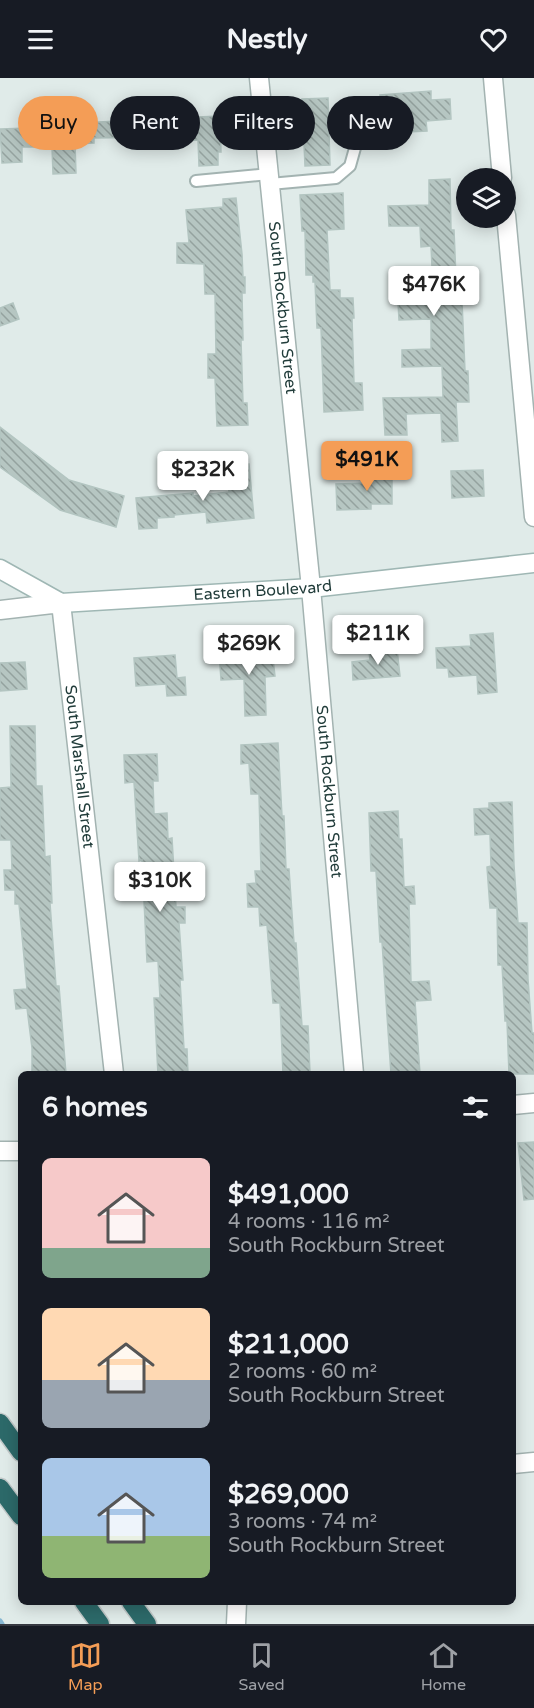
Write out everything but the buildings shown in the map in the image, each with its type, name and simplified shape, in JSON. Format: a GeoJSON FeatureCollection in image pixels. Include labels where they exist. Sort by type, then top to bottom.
{"type":"FeatureCollection","features":[{"type":"Feature","properties":{"kind":"highway"},"geometry":{"type":"LineString","coordinates":[[0,1423],[18,1448]]}},
{"type":"Feature","properties":{"kind":"highway"},"geometry":{"type":"LineString","coordinates":[[0,1488],[18,1512]]}},
{"type":"Feature","properties":{"kind":"highway"},"geometry":{"type":"LineString","coordinates":[[86,1605],[100,1624]]}},
{"type":"Feature","properties":{"kind":"highway"},"geometry":{"type":"LineString","coordinates":[[133,1605],[147,1624]]}},
{"type":"Feature","properties":{"kind":"street","name":"South Rockburn Street"},"geometry":{"type":"LineString","coordinates":[[260,78],[311,588],[354,1071]]}},
{"type":"Feature","properties":{"kind":"street"},"geometry":{"type":"LineString","coordinates":[[493,78],[501,168]]}},
{"type":"Feature","properties":{"kind":"street"},"geometry":{"type":"LineString","coordinates":[[507,228],[534,518]]}},
{"type":"Feature","properties":{"kind":"street","name":"Eastern Boulevard"},"geometry":{"type":"LineString","coordinates":[[0,610],[61,603],[311,588],[534,563]]}},
{"type":"Feature","properties":{"kind":"street"},"geometry":{"type":"LineString","coordinates":[[0,569],[61,603]]}},
{"type":"Feature","properties":{"kind":"street","name":"South Marshall Street"},"geometry":{"type":"LineString","coordinates":[[61,603],[114,1071]]}},
{"type":"Feature","properties":{"kind":"street"},"geometry":{"type":"LineString","coordinates":[[516,1105],[534,1103]]}},
{"type":"Feature","properties":{"kind":"street"},"geometry":{"type":"LineString","coordinates":[[0,1151],[18,1151]]}},
{"type":"Feature","properties":{"kind":"street"},"geometry":{"type":"LineString","coordinates":[[516,1464],[534,1462]]}},
{"type":"Feature","properties":{"kind":"street"},"geometry":{"type":"LineString","coordinates":[[236,1624],[237,1605]]}},
{"type":"Feature","properties":{"kind":"lane"},"geometry":{"type":"LineString","coordinates":[[196,181],[336,178],[350,166],[355,150]]}}]}
